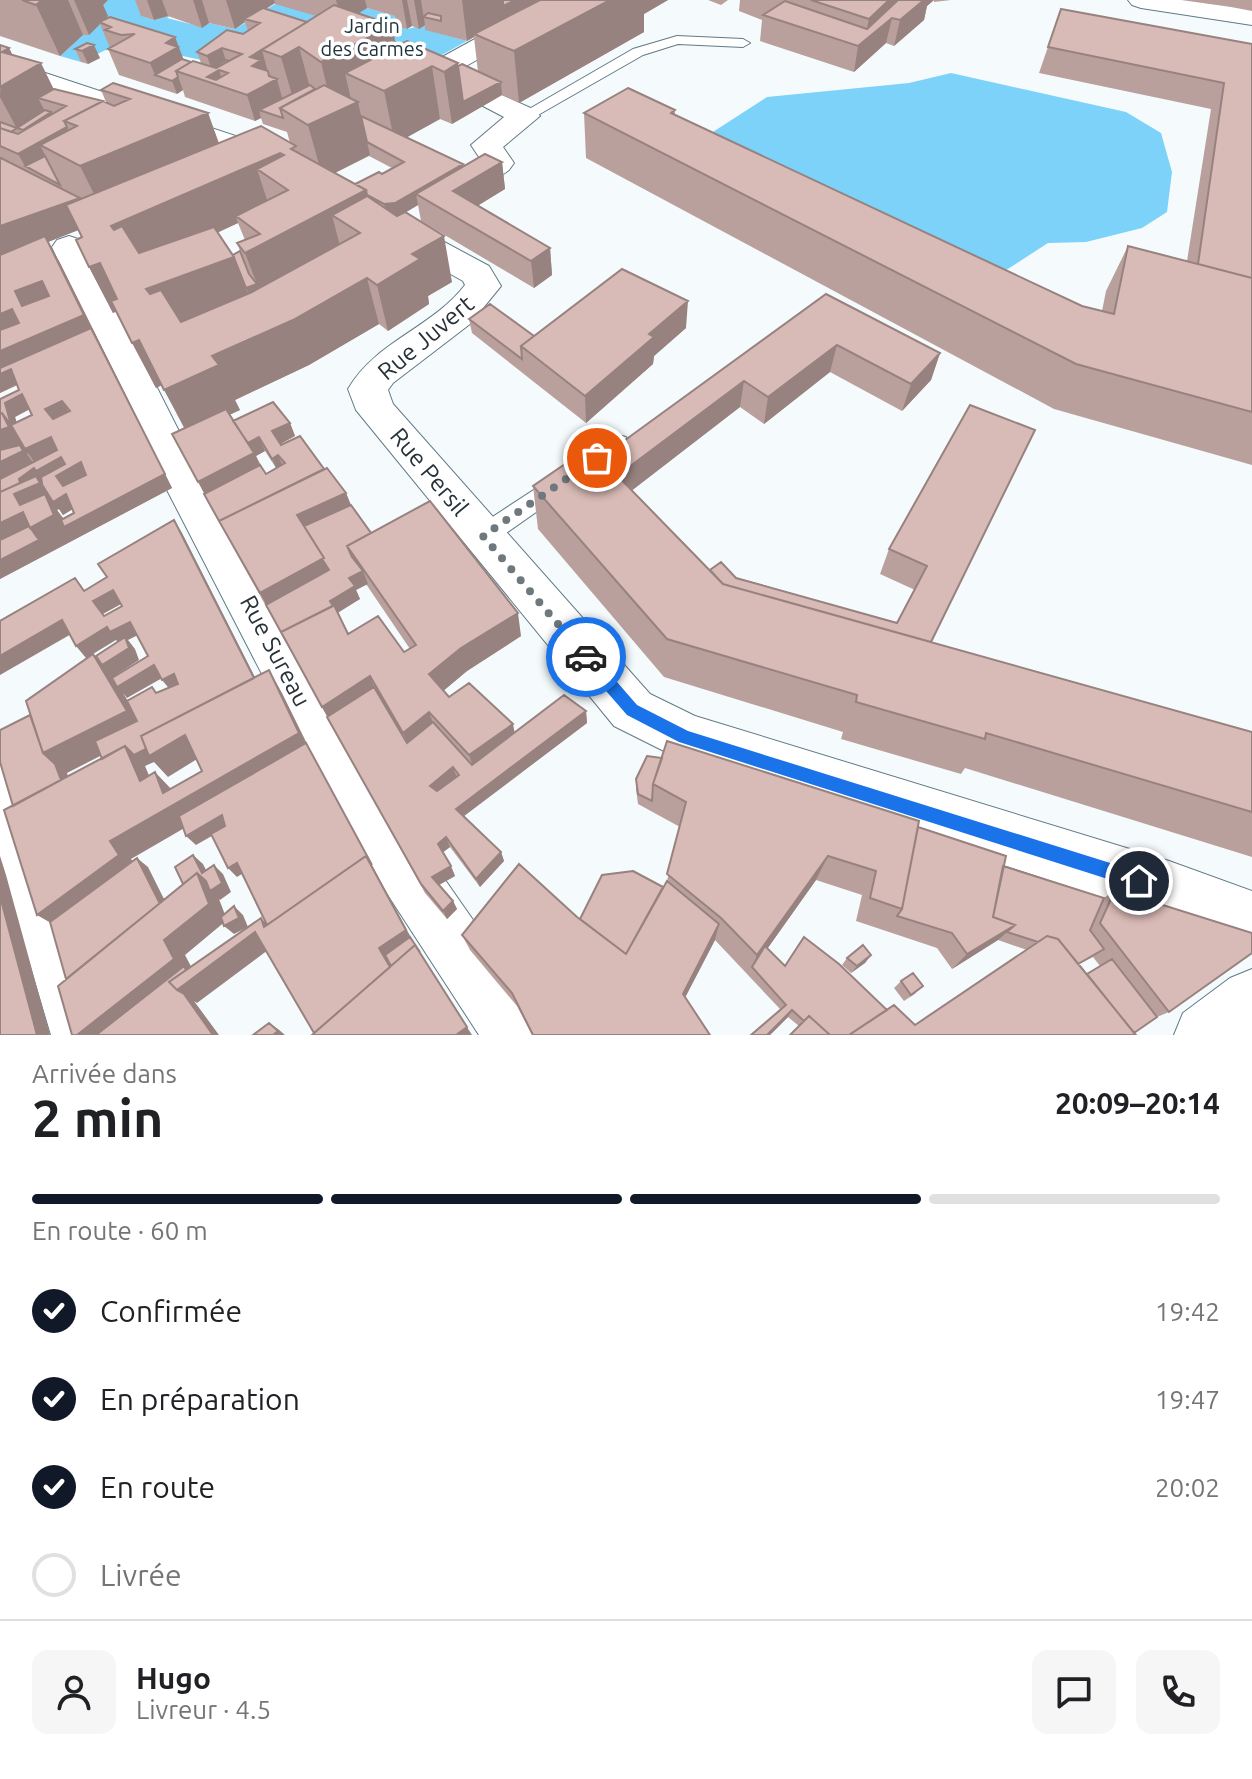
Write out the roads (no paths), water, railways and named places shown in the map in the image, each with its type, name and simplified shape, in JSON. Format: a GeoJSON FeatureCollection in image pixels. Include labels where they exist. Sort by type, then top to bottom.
{"type":"FeatureCollection","features":[{"type":"Feature","properties":{"kind":"street"},"geometry":{"type":"LineString","coordinates":[[382,101],[445,78],[565,0]]}},
{"type":"Feature","properties":{"kind":"street"},"geometry":{"type":"LineString","coordinates":[[1141,0],[1252,17]]}},
{"type":"Feature","properties":{"kind":"street"},"geometry":{"type":"LineString","coordinates":[[0,66],[288,151],[309,179]]}},
{"type":"Feature","properties":{"kind":"street"},"geometry":{"type":"LineString","coordinates":[[493,100],[525,116]]}},
{"type":"Feature","properties":{"kind":"street","name":"Rue Juvert"},"geometry":{"type":"LineString","coordinates":[[368,389],[378,372],[452,320],[474,301],[483,286],[477,274],[383,222],[498,163],[486,145],[525,116]]}},
{"type":"Feature","properties":{"kind":"street"},"geometry":{"type":"LineString","coordinates":[[234,176],[288,151]]}},
{"type":"Feature","properties":{"kind":"street","name":"Rue Sureau"},"geometry":{"type":"LineString","coordinates":[[69,246],[172,459],[348,786],[516,1035]]}},
{"type":"Feature","properties":{"kind":"street","name":"Rue Persil"},"geometry":{"type":"LineString","coordinates":[[368,389],[376,410],[632,710],[671,730],[1169,890],[1252,920]]}},
{"type":"Feature","properties":{"kind":"street"},"geometry":{"type":"LineString","coordinates":[[0,773],[82,1035]]}},
{"type":"Feature","properties":{"kind":"street"},"geometry":{"type":"LineString","coordinates":[[1205,1035],[1252,1000]]}},
{"type":"Feature","properties":{"kind":"lane"},"geometry":{"type":"LineString","coordinates":[[525,116],[638,52],[677,40],[743,43]]}},
{"type":"Feature","properties":{"kind":"lane"},"geometry":{"type":"LineString","coordinates":[[483,536],[618,443]]}},
{"type":"Feature","properties":{"kind":"park label","name":"Jardin des Carmes"},"geometry":{"type":"Point","coordinates":[372,38]}}]}
